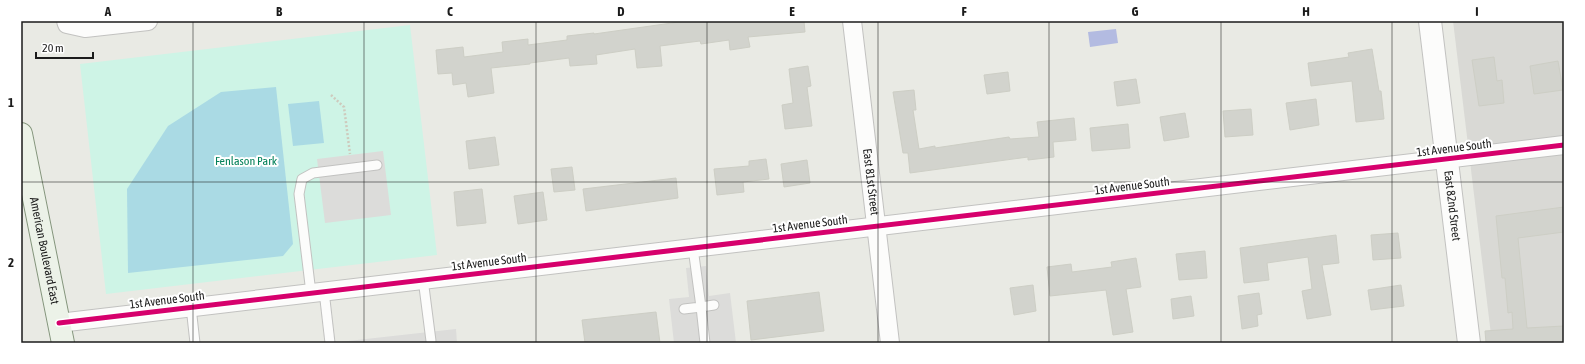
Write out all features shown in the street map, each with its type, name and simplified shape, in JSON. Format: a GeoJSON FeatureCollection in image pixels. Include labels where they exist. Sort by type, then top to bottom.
{"type":"FeatureCollection","features":[{"type":"Feature","properties":{"kind":"main road","name":"American Boulevard East"},"geometry":{"type":"LineString","coordinates":[[21,134],[28,205],[61,333]]}},
{"type":"Feature","properties":{"kind":"street"},"geometry":{"type":"LineString","coordinates":[[67,22],[85,28],[148,21]]}},
{"type":"Feature","properties":{"kind":"street","name":"East 81st Street"},"geometry":{"type":"LineString","coordinates":[[852,21],[890,343]]}},
{"type":"Feature","properties":{"kind":"street","name":"East 82nd Street"},"geometry":{"type":"LineString","coordinates":[[1430,21],[1469,343]]}},
{"type":"Feature","properties":{"kind":"street","name":"1st Avenue South"},"geometry":{"type":"LineString","coordinates":[[61,333],[191,307],[1564,145]]}},
{"type":"Feature","properties":{"kind":"lane"},"geometry":{"type":"LineString","coordinates":[[330,343],[318,292],[299,194],[302,179],[313,173],[377,165]]}},
{"type":"Feature","properties":{"kind":"lane"},"geometry":{"type":"LineString","coordinates":[[693,248],[705,343]]}},
{"type":"Feature","properties":{"kind":"lane"},"geometry":{"type":"LineString","coordinates":[[423,279],[431,342]]}},
{"type":"Feature","properties":{"kind":"lane"},"geometry":{"type":"LineString","coordinates":[[684,309],[714,305]]}},
{"type":"Feature","properties":{"kind":"lane"},"geometry":{"type":"LineString","coordinates":[[191,307],[195,343]]}},
{"type":"Feature","properties":{"kind":"path"},"geometry":{"type":"LineString","coordinates":[[331,95],[344,107],[350,155]]}},
{"type":"Feature","properties":{"kind":"shaded area"},"geometry":{"type":"Polygon","coordinates":[[[1453,21],[1564,21],[1564,343],[1492,343],[1453,21]]]}},
{"type":"Feature","properties":{"kind":"shaded area"},"geometry":{"type":"Polygon","coordinates":[[[1116,29],[1118,43],[1090,47],[1088,32],[1116,29]]]}},
{"type":"Feature","properties":{"kind":"shaded area"},"geometry":{"type":"Polygon","coordinates":[[[383,151],[391,215],[325,223],[317,159],[383,151]]]}},
{"type":"Feature","properties":{"kind":"shaded area"},"geometry":{"type":"Polygon","coordinates":[[[706,266],[709,296],[730,293],[736,343],[674,343],[669,299],[689,297],[686,268],[706,266]]]}},
{"type":"Feature","properties":{"kind":"shaded area"},"geometry":{"type":"Polygon","coordinates":[[[456,329],[457,343],[330,343],[456,329]]]}},
{"type":"Feature","properties":{"kind":"green space","name":"Fenlason Park"},"geometry":{"type":"Polygon","coordinates":[[[410,25],[437,255],[106,294],[80,64],[410,25]]]}},
{"type":"Feature","properties":{"kind":"green space"},"geometry":{"type":"Polygon","coordinates":[[[276,87],[293,244],[283,256],[128,273],[127,189],[168,126],[221,92],[276,87]]]}},
{"type":"Feature","properties":{"kind":"green space"},"geometry":{"type":"Polygon","coordinates":[[[319,101],[324,143],[293,146],[288,104],[319,101]]]}},
{"type":"Feature","properties":{"kind":"building"},"geometry":{"type":"Polygon","coordinates":[[[686,21],[804,21],[805,32],[748,37],[750,47],[730,50],[729,40],[701,44],[700,41],[660,46],[662,66],[637,68],[635,49],[596,55],[597,64],[570,66],[569,58],[491,68],[494,93],[468,97],[466,83],[453,85],[452,73],[438,74],[436,50],[463,47],[464,57],[503,52],[502,42],[528,39],[528,45],[567,40],[567,36],[594,34],[686,21]]]}},
{"type":"Feature","properties":{"kind":"building"},"geometry":{"type":"Polygon","coordinates":[[[1372,49],[1379,91],[1381,91],[1384,119],[1356,122],[1352,81],[1311,86],[1308,63],[1349,57],[1348,53],[1372,49]]]}},
{"type":"Feature","properties":{"kind":"building"},"geometry":{"type":"Polygon","coordinates":[[[1494,57],[1497,81],[1502,80],[1504,103],[1479,106],[1472,60],[1494,57]]]}},
{"type":"Feature","properties":{"kind":"building"},"geometry":{"type":"Polygon","coordinates":[[[1558,61],[1563,90],[1534,94],[1530,66],[1558,61]]]}},
{"type":"Feature","properties":{"kind":"building"},"geometry":{"type":"Polygon","coordinates":[[[808,66],[811,86],[807,87],[812,126],[785,129],[782,105],[793,103],[789,69],[808,66]]]}},
{"type":"Feature","properties":{"kind":"building"},"geometry":{"type":"Polygon","coordinates":[[[1008,72],[1010,91],[987,94],[984,75],[1008,72]]]}},
{"type":"Feature","properties":{"kind":"building"},"geometry":{"type":"Polygon","coordinates":[[[1136,79],[1140,103],[1117,106],[1114,82],[1136,79]]]}},
{"type":"Feature","properties":{"kind":"building"},"geometry":{"type":"Polygon","coordinates":[[[914,90],[916,110],[913,110],[919,149],[1009,137],[1010,139],[1039,137],[1037,122],[1074,118],[1076,140],[1053,142],[1054,157],[1028,160],[1028,157],[910,173],[908,153],[903,153],[893,92],[914,90]]]}},
{"type":"Feature","properties":{"kind":"building"},"geometry":{"type":"Polygon","coordinates":[[[1316,99],[1319,125],[1290,130],[1286,103],[1316,99]]]}},
{"type":"Feature","properties":{"kind":"building"},"geometry":{"type":"Polygon","coordinates":[[[1251,109],[1253,135],[1225,137],[1223,111],[1251,109]]]}},
{"type":"Feature","properties":{"kind":"building"},"geometry":{"type":"Polygon","coordinates":[[[1185,113],[1189,137],[1164,141],[1160,117],[1185,113]]]}},
{"type":"Feature","properties":{"kind":"building"},"geometry":{"type":"Polygon","coordinates":[[[1128,124],[1130,148],[1092,151],[1090,128],[1128,124]]]}},
{"type":"Feature","properties":{"kind":"building"},"geometry":{"type":"Polygon","coordinates":[[[495,137],[499,165],[469,169],[466,141],[495,137]]]}},
{"type":"Feature","properties":{"kind":"building"},"geometry":{"type":"Polygon","coordinates":[[[766,159],[769,179],[743,182],[744,192],[717,195],[714,169],[749,166],[749,161],[766,159]]]}},
{"type":"Feature","properties":{"kind":"building"},"geometry":{"type":"Polygon","coordinates":[[[807,160],[810,183],[784,187],[781,164],[807,160]]]}},
{"type":"Feature","properties":{"kind":"building"},"geometry":{"type":"Polygon","coordinates":[[[572,167],[575,190],[554,192],[551,169],[572,167]]]}},
{"type":"Feature","properties":{"kind":"building"},"geometry":{"type":"Polygon","coordinates":[[[676,178],[678,198],[586,211],[583,189],[676,178]]]}},
{"type":"Feature","properties":{"kind":"building"},"geometry":{"type":"Polygon","coordinates":[[[482,189],[486,223],[457,226],[454,192],[482,189]]]}},
{"type":"Feature","properties":{"kind":"building"},"geometry":{"type":"Polygon","coordinates":[[[543,192],[547,220],[518,224],[514,196],[543,192]]]}},
{"type":"Feature","properties":{"kind":"building"},"geometry":{"type":"Polygon","coordinates":[[[1564,207],[1564,232],[1518,238],[1527,328],[1564,326],[1564,343],[1486,343],[1485,331],[1513,329],[1512,312],[1508,313],[1505,278],[1502,278],[1496,216],[1564,207]]]}},
{"type":"Feature","properties":{"kind":"building"},"geometry":{"type":"Polygon","coordinates":[[[1398,233],[1401,258],[1373,260],[1371,235],[1398,233]]]}},
{"type":"Feature","properties":{"kind":"building"},"geometry":{"type":"Polygon","coordinates":[[[1336,235],[1339,263],[1322,265],[1331,315],[1307,319],[1302,291],[1312,289],[1308,257],[1267,263],[1269,280],[1244,283],[1240,248],[1336,235]]]}},
{"type":"Feature","properties":{"kind":"building"},"geometry":{"type":"Polygon","coordinates":[[[1205,251],[1207,278],[1179,280],[1176,254],[1205,251]]]}},
{"type":"Feature","properties":{"kind":"building"},"geometry":{"type":"Polygon","coordinates":[[[1136,258],[1141,287],[1126,289],[1133,332],[1113,335],[1106,290],[1050,296],[1047,267],[1071,264],[1072,272],[1112,267],[1111,262],[1136,258]]]}},
{"type":"Feature","properties":{"kind":"building"},"geometry":{"type":"Polygon","coordinates":[[[1033,285],[1036,311],[1014,315],[1010,288],[1033,285]]]}},
{"type":"Feature","properties":{"kind":"building"},"geometry":{"type":"Polygon","coordinates":[[[1401,285],[1404,306],[1371,310],[1368,290],[1401,285]]]}},
{"type":"Feature","properties":{"kind":"building"},"geometry":{"type":"Polygon","coordinates":[[[819,292],[824,331],[751,340],[747,301],[819,292]]]}},
{"type":"Feature","properties":{"kind":"building"},"geometry":{"type":"Polygon","coordinates":[[[1259,293],[1262,314],[1257,315],[1258,326],[1242,329],[1238,296],[1259,293]]]}},
{"type":"Feature","properties":{"kind":"building"},"geometry":{"type":"Polygon","coordinates":[[[1191,296],[1194,316],[1173,319],[1171,299],[1191,296]]]}},
{"type":"Feature","properties":{"kind":"building"},"geometry":{"type":"Polygon","coordinates":[[[656,312],[660,343],[585,343],[582,320],[656,312]]]}},
{"type":"Feature","properties":{"kind":"cycle path"},"geometry":{"type":"LineString","coordinates":[[59,323],[1564,145]]}}]}
